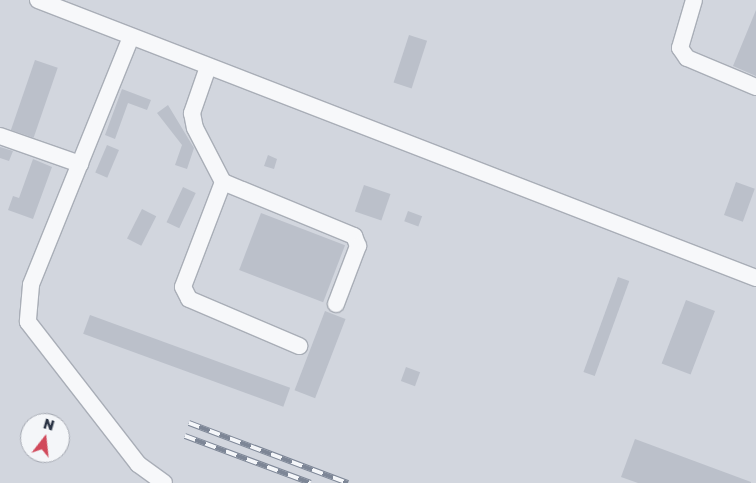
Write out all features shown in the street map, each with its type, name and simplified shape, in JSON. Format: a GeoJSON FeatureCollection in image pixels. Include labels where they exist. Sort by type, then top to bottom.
{"type":"FeatureCollection","features":[{"type":"Feature","properties":{"kind":"lane"},"geometry":{"type":"LineString","coordinates":[[38,0],[756,278]]}},
{"type":"Feature","properties":{"kind":"lane"},"geometry":{"type":"LineString","coordinates":[[694,0],[680,48],[687,58],[756,87]]}},
{"type":"Feature","properties":{"kind":"lane"},"geometry":{"type":"LineString","coordinates":[[131,37],[31,284],[28,322],[138,464],[164,483]]}},
{"type":"Feature","properties":{"kind":"lane"},"geometry":{"type":"LineString","coordinates":[[208,67],[192,113],[195,128],[223,182],[354,236],[358,246],[336,304]]}},
{"type":"Feature","properties":{"kind":"lane"},"geometry":{"type":"LineString","coordinates":[[0,136],[80,164]]}},
{"type":"Feature","properties":{"kind":"lane"},"geometry":{"type":"LineString","coordinates":[[223,182],[183,287],[188,299],[299,346]]}},
{"type":"Feature","properties":{"kind":"shaded area"},"geometry":{"type":"Polygon","coordinates":[[[0,0],[756,0],[756,483],[0,483],[0,0]]]}},
{"type":"Feature","properties":{"kind":"building"},"geometry":{"type":"Polygon","coordinates":[[[756,10],[756,76],[733,66],[756,10]]]}},
{"type":"Feature","properties":{"kind":"building"},"geometry":{"type":"Polygon","coordinates":[[[409,35],[427,41],[412,88],[394,83],[409,35]]]}},
{"type":"Feature","properties":{"kind":"building"},"geometry":{"type":"Polygon","coordinates":[[[35,60],[58,68],[34,138],[11,130],[35,60]]]}},
{"type":"Feature","properties":{"kind":"building"},"geometry":{"type":"Polygon","coordinates":[[[122,89],[151,100],[147,110],[128,103],[115,139],[105,135],[122,89]]]}},
{"type":"Feature","properties":{"kind":"building"},"geometry":{"type":"Polygon","coordinates":[[[168,105],[194,148],[187,169],[175,165],[182,145],[157,113],[168,105]]]}},
{"type":"Feature","properties":{"kind":"building"},"geometry":{"type":"Polygon","coordinates":[[[107,145],[119,150],[107,178],[95,173],[107,145]]]}},
{"type":"Feature","properties":{"kind":"building"},"geometry":{"type":"Polygon","coordinates":[[[0,147],[13,151],[9,161],[0,158],[0,147]]]}},
{"type":"Feature","properties":{"kind":"building"},"geometry":{"type":"Polygon","coordinates":[[[268,155],[277,159],[274,169],[264,166],[268,155]]]}},
{"type":"Feature","properties":{"kind":"building"},"geometry":{"type":"Polygon","coordinates":[[[33,159],[52,167],[33,219],[8,210],[13,196],[19,198],[33,159]]]}},
{"type":"Feature","properties":{"kind":"building"},"geometry":{"type":"Polygon","coordinates":[[[736,182],[755,189],[743,222],[724,215],[736,182]]]}},
{"type":"Feature","properties":{"kind":"building"},"geometry":{"type":"Polygon","coordinates":[[[364,185],[390,194],[381,221],[355,211],[364,185]]]}},
{"type":"Feature","properties":{"kind":"building"},"geometry":{"type":"Polygon","coordinates":[[[183,187],[196,193],[179,228],[167,222],[183,187]]]}},
{"type":"Feature","properties":{"kind":"building"},"geometry":{"type":"Polygon","coordinates":[[[142,209],[156,216],[141,246],[127,238],[142,209]]]}},
{"type":"Feature","properties":{"kind":"building"},"geometry":{"type":"Polygon","coordinates":[[[408,211],[422,216],[418,226],[404,221],[408,211]]]}},
{"type":"Feature","properties":{"kind":"building"},"geometry":{"type":"Polygon","coordinates":[[[261,213],[345,245],[323,302],[239,270],[261,213]]]}},
{"type":"Feature","properties":{"kind":"building"},"geometry":{"type":"Polygon","coordinates":[[[618,277],[629,281],[595,376],[583,372],[618,277]]]}},
{"type":"Feature","properties":{"kind":"building"},"geometry":{"type":"Polygon","coordinates":[[[686,300],[715,311],[691,375],[662,363],[686,300]]]}},
{"type":"Feature","properties":{"kind":"building"},"geometry":{"type":"Polygon","coordinates":[[[325,311],[346,319],[315,398],[295,390],[325,311]]]}},
{"type":"Feature","properties":{"kind":"building"},"geometry":{"type":"Polygon","coordinates":[[[90,315],[290,388],[283,407],[83,334],[90,315]]]}},
{"type":"Feature","properties":{"kind":"building"},"geometry":{"type":"Polygon","coordinates":[[[406,367],[420,372],[415,386],[401,381],[406,367]]]}},
{"type":"Feature","properties":{"kind":"building"},"geometry":{"type":"Polygon","coordinates":[[[635,439],[751,483],[638,483],[621,477],[635,439]]]}},
{"type":"Feature","properties":{"kind":"railway"},"geometry":{"type":"LineString","coordinates":[[189,423],[348,483]]}},
{"type":"Feature","properties":{"kind":"railway"},"geometry":{"type":"LineString","coordinates":[[185,436],[311,483]]}}]}
